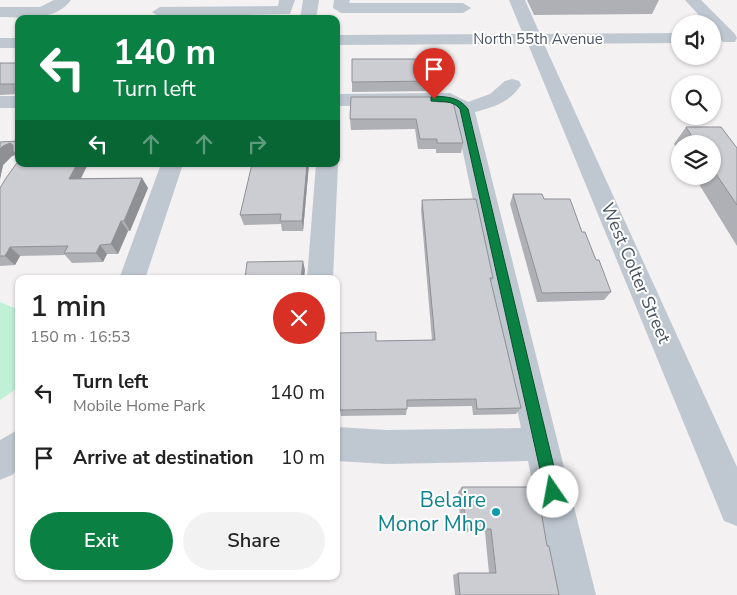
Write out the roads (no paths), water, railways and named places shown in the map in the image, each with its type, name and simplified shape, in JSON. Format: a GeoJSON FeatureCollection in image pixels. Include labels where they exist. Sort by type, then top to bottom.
{"type":"FeatureCollection","features":[{"type":"Feature","properties":{"kind":"street"},"geometry":{"type":"LineString","coordinates":[[0,12],[47,11],[55,8],[63,0]]}},
{"type":"Feature","properties":{"kind":"street"},"geometry":{"type":"LineString","coordinates":[[160,12],[285,11],[287,0]]}},
{"type":"Feature","properties":{"kind":"street"},"geometry":{"type":"LineString","coordinates":[[309,15],[311,0]]}},
{"type":"Feature","properties":{"kind":"street"},"geometry":{"type":"LineString","coordinates":[[342,0],[342,8],[463,8]]}},
{"type":"Feature","properties":{"kind":"street","name":"West Colter Street"},"geometry":{"type":"LineString","coordinates":[[517,0],[737,508]]}},
{"type":"Feature","properties":{"kind":"street"},"geometry":{"type":"LineString","coordinates":[[693,0],[726,38]]}},
{"type":"Feature","properties":{"kind":"street","name":"North 55th Avenue"},"geometry":{"type":"LineString","coordinates":[[340,40],[671,38]]}},
{"type":"Feature","properties":{"kind":"street"},"geometry":{"type":"LineString","coordinates":[[0,43],[15,43]]}},
{"type":"Feature","properties":{"kind":"street"},"geometry":{"type":"LineString","coordinates":[[464,109],[482,105],[493,100],[512,85]]}},
{"type":"Feature","properties":{"kind":"street"},"geometry":{"type":"LineString","coordinates":[[340,100],[450,100],[459,103],[464,109],[543,444],[576,595]]}},
{"type":"Feature","properties":{"kind":"street"},"geometry":{"type":"LineString","coordinates":[[0,102],[15,102]]}},
{"type":"Feature","properties":{"kind":"street"},"geometry":{"type":"LineString","coordinates":[[133,275],[171,167]]}},
{"type":"Feature","properties":{"kind":"street"},"geometry":{"type":"LineString","coordinates":[[320,275],[327,167]]}},
{"type":"Feature","properties":{"kind":"street"},"geometry":{"type":"LineString","coordinates":[[340,444],[387,448],[543,444]]}},
{"type":"Feature","properties":{"kind":"street"},"geometry":{"type":"LineString","coordinates":[[0,463],[15,450]]}},
{"type":"Feature","properties":{"kind":"place","name":"Belaire Monor Mhp"},"geometry":{"type":"Point","coordinates":[496,512]}}]}
